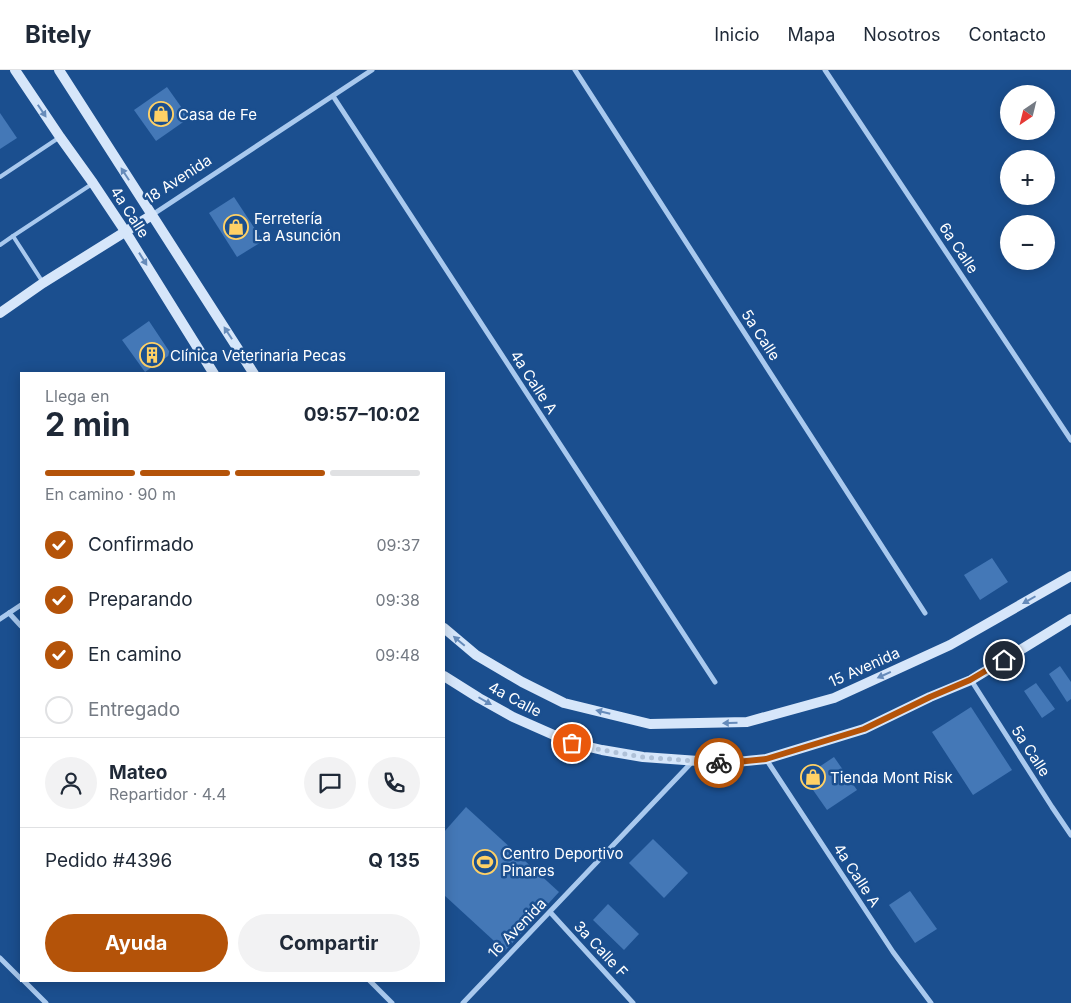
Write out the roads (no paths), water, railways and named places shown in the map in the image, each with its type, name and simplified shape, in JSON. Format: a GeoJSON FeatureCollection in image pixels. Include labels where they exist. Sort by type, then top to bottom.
{"type":"FeatureCollection","features":[{"type":"Feature","properties":{"kind":"main road","name":"4a Calle"},"geometry":{"type":"LineString","coordinates":[[15,70],[126,231],[213,372]]}},
{"type":"Feature","properties":{"kind":"main road","name":"4a Calle"},"geometry":{"type":"LineString","coordinates":[[59,70],[253,372]]}},
{"type":"Feature","properties":{"kind":"main road","name":"18 Avenida"},"geometry":{"type":"LineString","coordinates":[[0,313],[43,283],[152,215]]}},
{"type":"Feature","properties":{"kind":"main road","name":"15 Avenida"},"geometry":{"type":"LineString","coordinates":[[650,724],[746,722],[834,698],[950,645],[1071,576]]}},
{"type":"Feature","properties":{"kind":"main road"},"geometry":{"type":"LineString","coordinates":[[693,761],[726,763],[766,759],[864,729],[970,680],[1071,619]]}},
{"type":"Feature","properties":{"kind":"main road","name":"4a Calle"},"geometry":{"type":"LineString","coordinates":[[445,629],[476,655],[522,682],[564,703],[650,724]]}},
{"type":"Feature","properties":{"kind":"main road","name":"4a Calle"},"geometry":{"type":"LineString","coordinates":[[445,677],[513,717],[572,743],[643,757],[693,761]]}},
{"type":"Feature","properties":{"kind":"street","name":"18 Avenida"},"geometry":{"type":"LineString","coordinates":[[152,215],[372,70]]}},
{"type":"Feature","properties":{"kind":"street","name":"5a Calle"},"geometry":{"type":"LineString","coordinates":[[575,70],[925,613]]}},
{"type":"Feature","properties":{"kind":"street","name":"6a Calle"},"geometry":{"type":"LineString","coordinates":[[825,70],[1071,440]]}},
{"type":"Feature","properties":{"kind":"street","name":"4a Calle A"},"geometry":{"type":"LineString","coordinates":[[333,96],[715,682]]}},
{"type":"Feature","properties":{"kind":"street"},"geometry":{"type":"LineString","coordinates":[[0,619],[20,606]]}},
{"type":"Feature","properties":{"kind":"street"},"geometry":{"type":"LineString","coordinates":[[9,613],[20,625]]}},
{"type":"Feature","properties":{"kind":"street","name":"5a Calle"},"geometry":{"type":"LineString","coordinates":[[970,680],[1071,835]]}},
{"type":"Feature","properties":{"kind":"street","name":"4a Calle A"},"geometry":{"type":"LineString","coordinates":[[766,759],[893,952],[931,1003]]}},
{"type":"Feature","properties":{"kind":"street","name":"16 Avenida"},"geometry":{"type":"LineString","coordinates":[[463,1003],[693,761]]}},
{"type":"Feature","properties":{"kind":"street","name":"3a Calle F"},"geometry":{"type":"LineString","coordinates":[[550,912],[633,1003]]}},
{"type":"Feature","properties":{"kind":"street"},"geometry":{"type":"LineString","coordinates":[[0,958],[20,977]]}},
{"type":"Feature","properties":{"kind":"street"},"geometry":{"type":"LineString","coordinates":[[25,982],[46,1003]]}},
{"type":"Feature","properties":{"kind":"street"},"geometry":{"type":"LineString","coordinates":[[371,982],[392,1003]]}},
{"type":"Feature","properties":{"kind":"lane"},"geometry":{"type":"LineString","coordinates":[[0,177],[60,137]]}},
{"type":"Feature","properties":{"kind":"lane"},"geometry":{"type":"LineString","coordinates":[[0,245],[94,183]]}},
{"type":"Feature","properties":{"kind":"lane"},"geometry":{"type":"LineString","coordinates":[[13,236],[43,283]]}},
{"type":"Feature","properties":{"kind":"place","name":"Casa de Fe"},"geometry":{"type":"Point","coordinates":[161,114]}},
{"type":"Feature","properties":{"kind":"place","name":"Ferretería La Asunción"},"geometry":{"type":"Point","coordinates":[236,227]}},
{"type":"Feature","properties":{"kind":"place","name":"Clínica Veterinaria Pecas"},"geometry":{"type":"Point","coordinates":[152,355]}},
{"type":"Feature","properties":{"kind":"place","name":"Tienda Mont Risk"},"geometry":{"type":"Point","coordinates":[813,777]}},
{"type":"Feature","properties":{"kind":"place","name":"Centro Deportivo Pinares"},"geometry":{"type":"Point","coordinates":[485,862]}}]}
